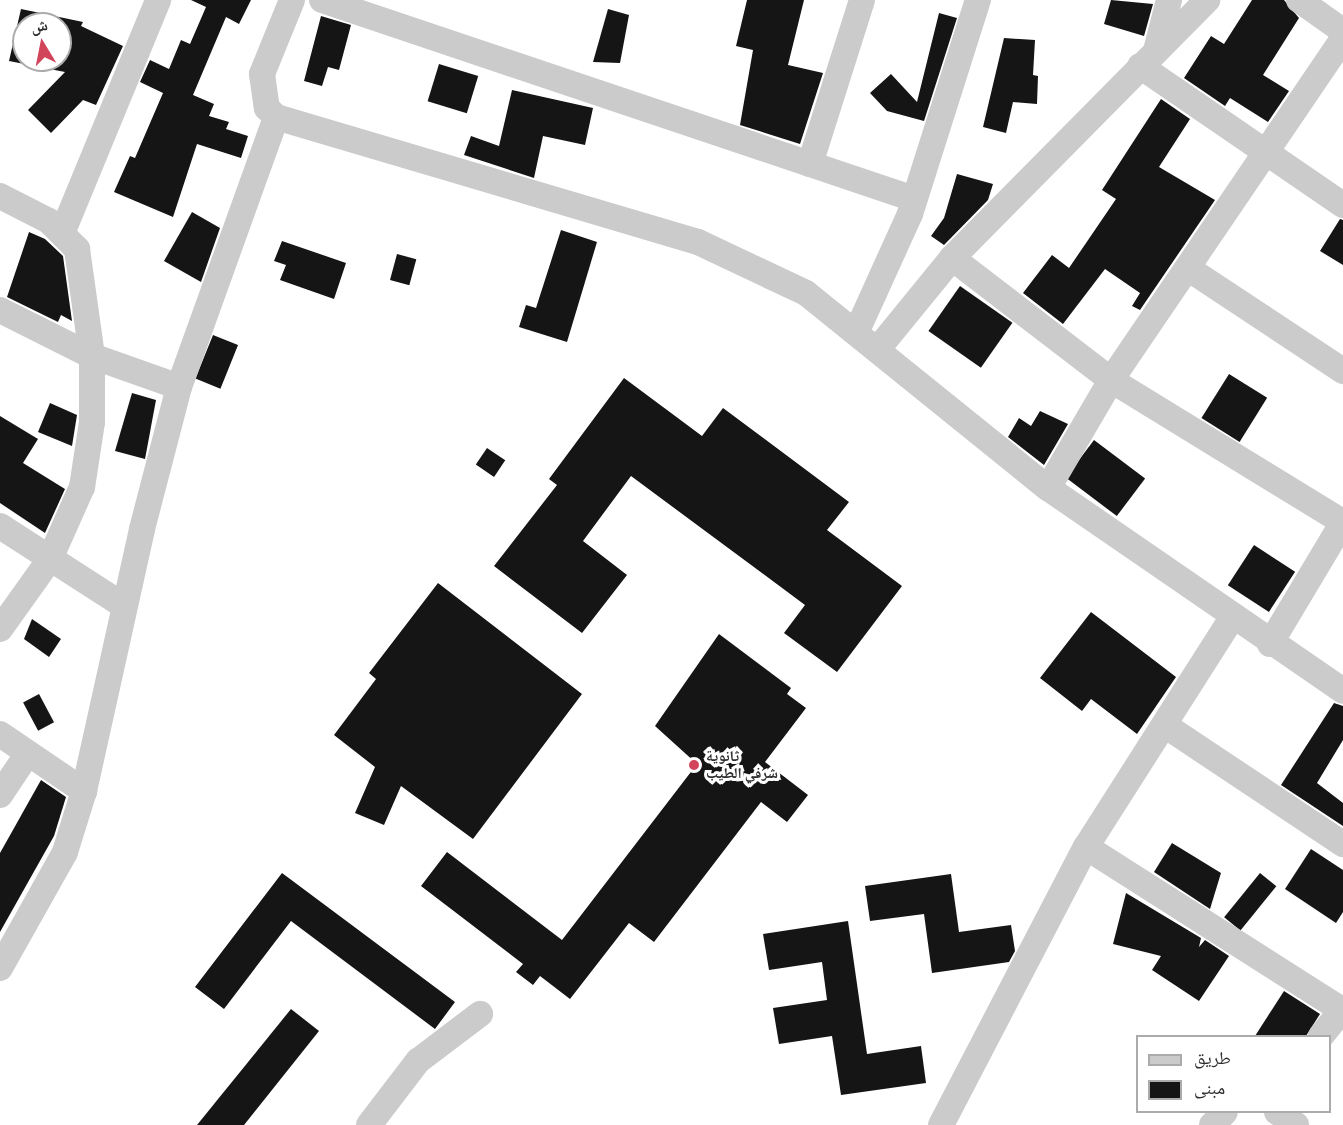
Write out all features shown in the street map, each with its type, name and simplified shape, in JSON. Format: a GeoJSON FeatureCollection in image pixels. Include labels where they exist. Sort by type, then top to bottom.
{"type":"FeatureCollection","features":[{"type":"Feature","properties":{"kind":"street"},"geometry":{"type":"LineString","coordinates":[[63,231],[158,0]]}},
{"type":"Feature","properties":{"kind":"street"},"geometry":{"type":"LineString","coordinates":[[292,0],[262,74],[267,108],[276,117],[698,242],[806,293],[1048,488],[1231,619],[1343,691]]}},
{"type":"Feature","properties":{"kind":"street"},"geometry":{"type":"LineString","coordinates":[[322,0],[914,199]]}},
{"type":"Feature","properties":{"kind":"street"},"geometry":{"type":"LineString","coordinates":[[810,164],[862,0]]}},
{"type":"Feature","properties":{"kind":"street"},"geometry":{"type":"LineString","coordinates":[[855,333],[914,199],[978,0]]}},
{"type":"Feature","properties":{"kind":"street"},"geometry":{"type":"LineString","coordinates":[[1148,59],[1169,0]]}},
{"type":"Feature","properties":{"kind":"street"},"geometry":{"type":"LineString","coordinates":[[877,350],[952,258],[1207,0]]}},
{"type":"Feature","properties":{"kind":"street"},"geometry":{"type":"LineString","coordinates":[[1299,0],[1343,31]]}},
{"type":"Feature","properties":{"kind":"street"},"geometry":{"type":"LineString","coordinates":[[1048,488],[1111,380],[1189,269],[1343,38]]}},
{"type":"Feature","properties":{"kind":"street"},"geometry":{"type":"LineString","coordinates":[[1148,59],[1266,153],[1343,205]]}},
{"type":"Feature","properties":{"kind":"street"},"geometry":{"type":"LineString","coordinates":[[0,968],[66,852],[84,791],[124,606],[179,387],[276,117]]}},
{"type":"Feature","properties":{"kind":"street"},"geometry":{"type":"LineString","coordinates":[[0,195],[63,231],[77,249],[92,356],[92,422],[82,487],[50,559],[0,629]]}},
{"type":"Feature","properties":{"kind":"street"},"geometry":{"type":"LineString","coordinates":[[952,258],[1111,380],[1343,522],[1270,644]]}},
{"type":"Feature","properties":{"kind":"street"},"geometry":{"type":"LineString","coordinates":[[1189,269],[1343,370]]}},
{"type":"Feature","properties":{"kind":"street"},"geometry":{"type":"LineString","coordinates":[[1,314],[92,356],[179,387]]}},
{"type":"Feature","properties":{"kind":"street"},"geometry":{"type":"LineString","coordinates":[[0,526],[124,606]]}},
{"type":"Feature","properties":{"kind":"street"},"geometry":{"type":"LineString","coordinates":[[940,1125],[1086,847],[1166,726],[1231,619]]}},
{"type":"Feature","properties":{"kind":"street"},"geometry":{"type":"LineString","coordinates":[[1166,726],[1343,844]]}},
{"type":"Feature","properties":{"kind":"street"},"geometry":{"type":"LineString","coordinates":[[0,734],[84,791]]}},
{"type":"Feature","properties":{"kind":"street"},"geometry":{"type":"LineString","coordinates":[[0,795],[28,753]]}},
{"type":"Feature","properties":{"kind":"street"},"geometry":{"type":"LineString","coordinates":[[1086,847],[1342,1010],[1322,1035]]}},
{"type":"Feature","properties":{"kind":"street"},"geometry":{"type":"LineString","coordinates":[[369,1125],[418,1061],[480,1014]]}},
{"type":"Feature","properties":{"kind":"street"},"geometry":{"type":"LineString","coordinates":[[1212,1125],[1224,1113]]}},
{"type":"Feature","properties":{"kind":"street"},"geometry":{"type":"LineString","coordinates":[[1278,1113],[1296,1125]]}},
{"type":"Feature","properties":{"kind":"building"},"geometry":{"type":"Polygon","coordinates":[[[191,0],[251,0],[239,24],[226,17],[193,95],[214,104],[209,116],[229,122],[226,129],[248,136],[241,158],[197,144],[173,217],[114,192],[130,156],[135,158],[163,93],[140,82],[150,60],[169,69],[181,40],[190,44],[206,7],[191,0]]]}},
{"type":"Feature","properties":{"kind":"building"},"geometry":{"type":"Polygon","coordinates":[[[747,0],[804,0],[788,65],[823,73],[800,144],[740,125],[753,50],[736,46],[747,0]]]}},
{"type":"Feature","properties":{"kind":"building"},"geometry":{"type":"Polygon","coordinates":[[[1111,0],[1153,4],[1144,36],[1104,24],[1111,0]]]}},
{"type":"Feature","properties":{"kind":"building"},"geometry":{"type":"Polygon","coordinates":[[[1252,0],[1284,0],[1299,18],[1263,75],[1289,91],[1268,122],[1230,98],[1225,106],[1184,78],[1211,36],[1224,44],[1252,0]]]}},
{"type":"Feature","properties":{"kind":"building"},"geometry":{"type":"Polygon","coordinates":[[[608,9],[629,15],[620,63],[593,62],[608,9]]]}},
{"type":"Feature","properties":{"kind":"building"},"geometry":{"type":"Polygon","coordinates":[[[939,13],[957,18],[924,121],[887,111],[870,93],[891,74],[917,102],[939,13]]]}},
{"type":"Feature","properties":{"kind":"building"},"geometry":{"type":"Polygon","coordinates":[[[321,16],[351,25],[339,70],[328,67],[322,86],[304,81],[321,16]]]}},
{"type":"Feature","properties":{"kind":"building"},"geometry":{"type":"Polygon","coordinates":[[[72,20],[83,22],[81,26],[123,46],[96,105],[83,100],[51,133],[28,110],[65,72],[72,72],[72,20]]]}},
{"type":"Feature","properties":{"kind":"building"},"geometry":{"type":"Polygon","coordinates":[[[1004,38],[1035,40],[1033,75],[1038,76],[1037,104],[1013,102],[1006,133],[983,127],[1004,38]]]}},
{"type":"Feature","properties":{"kind":"building"},"geometry":{"type":"Polygon","coordinates":[[[439,64],[478,76],[467,113],[428,101],[439,64]]]}},
{"type":"Feature","properties":{"kind":"building"},"geometry":{"type":"Polygon","coordinates":[[[512,90],[593,108],[585,145],[543,136],[534,178],[464,155],[471,136],[499,146],[512,90]]]}},
{"type":"Feature","properties":{"kind":"building"},"geometry":{"type":"Polygon","coordinates":[[[1161,99],[1190,119],[1159,167],[1215,200],[1140,310],[1132,306],[1140,293],[1105,269],[1063,324],[1023,293],[1052,255],[1069,268],[1116,199],[1102,190],[1161,99]]]}},
{"type":"Feature","properties":{"kind":"building"},"geometry":{"type":"Polygon","coordinates":[[[957,174],[993,184],[988,200],[944,245],[931,236],[944,218],[957,174]]]}},
{"type":"Feature","properties":{"kind":"building"},"geometry":{"type":"Polygon","coordinates":[[[192,212],[220,228],[201,282],[164,261],[192,212]]]}},
{"type":"Feature","properties":{"kind":"building"},"geometry":{"type":"Polygon","coordinates":[[[1340,219],[1343,220],[1343,265],[1320,251],[1340,219]]]}},
{"type":"Feature","properties":{"kind":"building"},"geometry":{"type":"Polygon","coordinates":[[[561,230],[597,242],[567,342],[519,327],[526,305],[536,308],[561,230]]]}},
{"type":"Feature","properties":{"kind":"building"},"geometry":{"type":"Polygon","coordinates":[[[29,232],[45,239],[63,256],[72,321],[61,315],[58,322],[7,297],[29,232]]]}},
{"type":"Feature","properties":{"kind":"building"},"geometry":{"type":"Polygon","coordinates":[[[282,241],[346,263],[334,299],[280,280],[286,265],[274,261],[282,241]]]}},
{"type":"Feature","properties":{"kind":"building"},"geometry":{"type":"Polygon","coordinates":[[[397,254],[416,259],[409,285],[390,280],[397,254]]]}},
{"type":"Feature","properties":{"kind":"building"},"geometry":{"type":"Polygon","coordinates":[[[960,286],[1012,323],[981,368],[928,331],[960,286]]]}},
{"type":"Feature","properties":{"kind":"building"},"geometry":{"type":"Polygon","coordinates":[[[213,335],[238,345],[220,389],[195,379],[213,335]]]}},
{"type":"Feature","properties":{"kind":"building"},"geometry":{"type":"Polygon","coordinates":[[[1229,374],[1267,398],[1240,442],[1201,418],[1229,374]]]}},
{"type":"Feature","properties":{"kind":"building"},"geometry":{"type":"Polygon","coordinates":[[[624,378],[702,436],[723,408],[849,502],[827,530],[902,586],[837,672],[784,633],[805,605],[631,476],[583,541],[627,575],[582,633],[494,566],[557,485],[549,479],[624,378]]]}},
{"type":"Feature","properties":{"kind":"building"},"geometry":{"type":"Polygon","coordinates":[[[132,393],[156,400],[145,459],[115,451],[132,393]]]}},
{"type":"Feature","properties":{"kind":"building"},"geometry":{"type":"Polygon","coordinates":[[[50,403],[77,415],[72,446],[38,432],[50,403]]]}},
{"type":"Feature","properties":{"kind":"building"},"geometry":{"type":"Polygon","coordinates":[[[1040,411],[1068,424],[1044,465],[1008,437],[1019,418],[1031,426],[1040,411]]]}},
{"type":"Feature","properties":{"kind":"building"},"geometry":{"type":"Polygon","coordinates":[[[0,416],[38,439],[23,463],[65,489],[45,533],[0,503],[0,416]]]}},
{"type":"Feature","properties":{"kind":"building"},"geometry":{"type":"Polygon","coordinates":[[[1094,440],[1145,479],[1117,516],[1066,478],[1094,440]]]}},
{"type":"Feature","properties":{"kind":"building"},"geometry":{"type":"Polygon","coordinates":[[[487,448],[505,460],[494,477],[476,465],[487,448]]]}},
{"type":"Feature","properties":{"kind":"building"},"geometry":{"type":"Polygon","coordinates":[[[1254,545],[1295,572],[1269,612],[1228,585],[1254,545]]]}},
{"type":"Feature","properties":{"kind":"building"},"geometry":{"type":"Polygon","coordinates":[[[438,583],[582,694],[473,839],[401,786],[384,825],[355,813],[375,767],[334,735],[376,679],[369,673],[438,583]]]}},
{"type":"Feature","properties":{"kind":"building"},"geometry":{"type":"Polygon","coordinates":[[[1091,612],[1176,677],[1137,734],[1091,699],[1082,711],[1040,678],[1091,612]]]}},
{"type":"Feature","properties":{"kind":"building"},"geometry":{"type":"Polygon","coordinates":[[[32,619],[61,639],[49,657],[24,639],[32,619]]]}},
{"type":"Feature","properties":{"kind":"building"},"geometry":{"type":"Polygon","coordinates":[[[719,634],[791,688],[787,694],[806,708],[765,762],[808,795],[787,822],[761,802],[654,942],[629,923],[570,999],[540,976],[533,985],[516,972],[523,964],[421,886],[447,852],[562,940],[697,764],[655,726],[719,634]]]}},
{"type":"Feature","properties":{"kind":"building"},"geometry":{"type":"Polygon","coordinates":[[[39,694],[54,722],[38,731],[23,702],[39,694]]]}},
{"type":"Feature","properties":{"kind":"building"},"geometry":{"type":"Polygon","coordinates":[[[1334,703],[1343,706],[1343,740],[1317,783],[1343,803],[1343,826],[1281,785],[1334,703]]]}},
{"type":"Feature","properties":{"kind":"building"},"geometry":{"type":"Polygon","coordinates":[[[41,780],[66,797],[54,836],[0,932],[0,853],[41,780]]]}},
{"type":"Feature","properties":{"kind":"building"},"geometry":{"type":"Polygon","coordinates":[[[1172,843],[1221,873],[1210,909],[1154,872],[1172,843]]]}},
{"type":"Feature","properties":{"kind":"building"},"geometry":{"type":"Polygon","coordinates":[[[1311,849],[1343,870],[1343,912],[1336,923],[1285,889],[1311,849]]]}},
{"type":"Feature","properties":{"kind":"building"},"geometry":{"type":"Polygon","coordinates":[[[282,873],[455,1002],[435,1029],[291,921],[224,1009],[195,987],[282,873]]]}},
{"type":"Feature","properties":{"kind":"building"},"geometry":{"type":"Polygon","coordinates":[[[1260,873],[1276,886],[1240,931],[1224,917],[1260,873]]]}},
{"type":"Feature","properties":{"kind":"building"},"geometry":{"type":"Polygon","coordinates":[[[951,874],[959,932],[1011,925],[1015,951],[1009,962],[932,973],[924,914],[870,921],[865,886],[951,874]]]}},
{"type":"Feature","properties":{"kind":"building"},"geometry":{"type":"Polygon","coordinates":[[[1126,893],[1201,938],[1199,947],[1205,940],[1229,956],[1199,1001],[1152,970],[1161,956],[1113,944],[1126,893]]]}},
{"type":"Feature","properties":{"kind":"building"},"geometry":{"type":"Polygon","coordinates":[[[848,921],[867,1054],[921,1046],[926,1083],[841,1095],[832,1036],[779,1044],[773,1008],[827,1000],[822,962],[769,970],[763,934],[848,921]]]}},
{"type":"Feature","properties":{"kind":"building"},"geometry":{"type":"Polygon","coordinates":[[[1284,991],[1320,1014],[1307,1035],[1256,1035],[1284,991]]]}},
{"type":"Feature","properties":{"kind":"building"},"geometry":{"type":"Polygon","coordinates":[[[291,1009],[319,1031],[244,1125],[197,1125],[291,1009]]]}},
{"type":"Feature","properties":{"kind":"place","name":"ثانوية شرفي الطيب"},"geometry":{"type":"Point","coordinates":[694,765]}}]}
